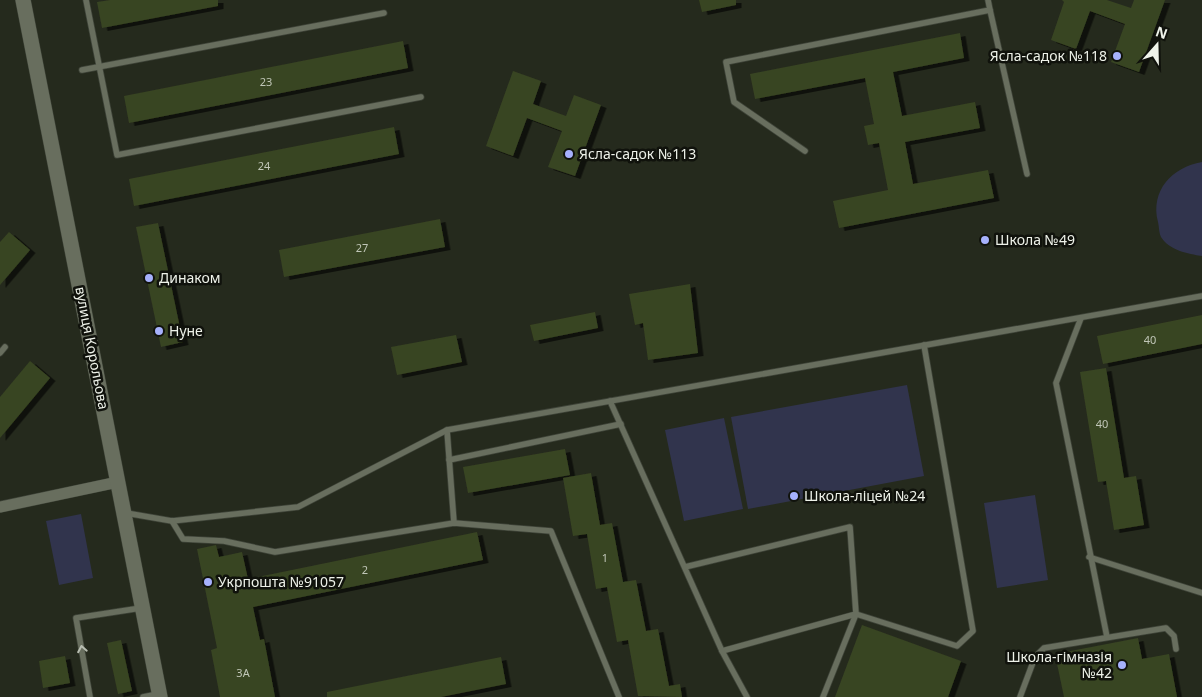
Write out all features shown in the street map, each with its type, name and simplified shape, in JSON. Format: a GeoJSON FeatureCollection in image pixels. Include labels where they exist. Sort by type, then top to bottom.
{"type":"FeatureCollection","features":[{"type":"Feature","properties":{"kind":"street","name":"вулиця Корольова"},"geometry":{"type":"LineString","coordinates":[[23,0],[160,696]]}},
{"type":"Feature","properties":{"kind":"street"},"geometry":{"type":"LineString","coordinates":[[0,507],[118,482]]}},
{"type":"Feature","properties":{"kind":"lane"},"geometry":{"type":"LineString","coordinates":[[86,0],[116,155],[421,97]]}},
{"type":"Feature","properties":{"kind":"lane"},"geometry":{"type":"LineString","coordinates":[[988,0],[1027,174]]}},
{"type":"Feature","properties":{"kind":"lane"},"geometry":{"type":"LineString","coordinates":[[805,151],[734,102],[726,62],[990,10]]}},
{"type":"Feature","properties":{"kind":"lane"},"geometry":{"type":"LineString","coordinates":[[82,70],[384,13]]}},
{"type":"Feature","properties":{"kind":"lane"},"geometry":{"type":"LineString","coordinates":[[124,512],[172,521],[298,508],[447,430],[1202,296]]}},
{"type":"Feature","properties":{"kind":"lane"},"geometry":{"type":"LineString","coordinates":[[1081,318],[1056,383],[1089,557],[1107,637]]}},
{"type":"Feature","properties":{"kind":"lane"},"geometry":{"type":"LineString","coordinates":[[722,651],[856,614],[957,646],[973,631],[924,345]]}},
{"type":"Feature","properties":{"kind":"lane"},"geometry":{"type":"LineString","coordinates":[[0,353],[5,347]]}},
{"type":"Feature","properties":{"kind":"lane"},"geometry":{"type":"LineString","coordinates":[[610,401],[722,651],[747,697]]}},
{"type":"Feature","properties":{"kind":"lane"},"geometry":{"type":"LineString","coordinates":[[449,460],[621,424]]}},
{"type":"Feature","properties":{"kind":"lane"},"geometry":{"type":"LineString","coordinates":[[447,430],[454,523]]}},
{"type":"Feature","properties":{"kind":"lane"},"geometry":{"type":"LineString","coordinates":[[172,521],[183,539],[224,541],[275,552],[454,523],[551,531],[619,697]]}},
{"type":"Feature","properties":{"kind":"lane"},"geometry":{"type":"LineString","coordinates":[[685,567],[850,527],[856,614],[823,697]]}},
{"type":"Feature","properties":{"kind":"lane"},"geometry":{"type":"LineString","coordinates":[[1089,557],[1202,593]]}},
{"type":"Feature","properties":{"kind":"lane"},"geometry":{"type":"LineString","coordinates":[[90,697],[76,618],[143,608]]}},
{"type":"Feature","properties":{"kind":"lane"},"geometry":{"type":"LineString","coordinates":[[1020,697],[1035,658],[1044,648],[1166,628],[1174,636],[1176,649]]}},
{"type":"Feature","properties":{"kind":"lane"},"geometry":{"type":"LineString","coordinates":[[143,697],[160,696]]}},
{"type":"Feature","properties":{"kind":"shaded area"},"geometry":{"type":"Polygon","coordinates":[[[1202,162],[1202,256],[1179,251],[1164,241],[1160,234],[1156,211],[1160,191],[1166,182],[1181,169],[1202,162]]]}},
{"type":"Feature","properties":{"kind":"shaded area"},"geometry":{"type":"Polygon","coordinates":[[[907,385],[924,476],[748,509],[731,417],[907,385]]]}},
{"type":"Feature","properties":{"kind":"shaded area"},"geometry":{"type":"Polygon","coordinates":[[[724,418],[743,509],[684,521],[665,430],[724,418]]]}},
{"type":"Feature","properties":{"kind":"shaded area"},"geometry":{"type":"Polygon","coordinates":[[[1035,495],[1048,580],[997,588],[984,503],[1035,495]]]}},
{"type":"Feature","properties":{"kind":"shaded area"},"geometry":{"type":"Polygon","coordinates":[[[81,514],[93,578],[59,585],[46,521],[81,514]]]}},
{"type":"Feature","properties":{"kind":"building"},"geometry":{"type":"Polygon","coordinates":[[[110,0],[218,0],[218,6],[102,28],[97,2],[110,0]]]}},
{"type":"Feature","properties":{"kind":"building"},"geometry":{"type":"Polygon","coordinates":[[[699,0],[736,0],[736,5],[702,12],[699,0]]]}},
{"type":"Feature","properties":{"kind":"building"},"geometry":{"type":"Polygon","coordinates":[[[1062,0],[1107,0],[1131,8],[1134,0],[1165,0],[1139,72],[1111,62],[1125,24],[1090,11],[1076,49],[1051,40],[1064,2],[1062,0]]]}},
{"type":"Feature","properties":{"kind":"building"},"geometry":{"type":"Polygon","coordinates":[[[960,33],[964,58],[893,72],[902,116],[975,102],[980,128],[905,142],[913,184],[988,170],[994,198],[839,228],[833,201],[888,190],[879,143],[868,145],[864,126],[874,124],[865,78],[755,99],[750,74],[960,33]]]}},
{"type":"Feature","properties":{"kind":"building"},"geometry":{"type":"Polygon","coordinates":[[[403,41],[408,68],[129,123],[124,96],[403,41]]]}},
{"type":"Feature","properties":{"kind":"building"},"geometry":{"type":"Polygon","coordinates":[[[513,71],[541,81],[533,104],[566,116],[574,95],[601,105],[575,176],[548,167],[562,131],[527,118],[513,156],[486,146],[513,71]]]}},
{"type":"Feature","properties":{"kind":"building"},"geometry":{"type":"Polygon","coordinates":[[[394,127],[399,154],[134,206],[129,179],[394,127]]]}},
{"type":"Feature","properties":{"kind":"building"},"geometry":{"type":"Polygon","coordinates":[[[440,219],[445,247],[284,277],[279,250],[440,219]]]}},
{"type":"Feature","properties":{"kind":"building"},"geometry":{"type":"Polygon","coordinates":[[[158,223],[183,342],[161,347],[136,227],[158,223]]]}},
{"type":"Feature","properties":{"kind":"building"},"geometry":{"type":"Polygon","coordinates":[[[9,232],[30,250],[0,285],[0,242],[9,232]]]}},
{"type":"Feature","properties":{"kind":"building"},"geometry":{"type":"Polygon","coordinates":[[[690,284],[698,353],[648,360],[643,323],[635,325],[629,294],[690,284]]]}},
{"type":"Feature","properties":{"kind":"building"},"geometry":{"type":"Polygon","coordinates":[[[595,312],[598,328],[534,341],[530,325],[595,312]]]}},
{"type":"Feature","properties":{"kind":"building"},"geometry":{"type":"Polygon","coordinates":[[[1202,315],[1202,344],[1103,364],[1097,336],[1202,315]]]}},
{"type":"Feature","properties":{"kind":"building"},"geometry":{"type":"Polygon","coordinates":[[[456,335],[462,362],[397,375],[391,347],[456,335]]]}},
{"type":"Feature","properties":{"kind":"building"},"geometry":{"type":"Polygon","coordinates":[[[30,361],[50,378],[0,438],[0,397],[30,361]]]}},
{"type":"Feature","properties":{"kind":"building"},"geometry":{"type":"Polygon","coordinates":[[[1106,368],[1124,478],[1136,476],[1144,525],[1114,530],[1106,481],[1098,482],[1080,372],[1106,368]]]}},
{"type":"Feature","properties":{"kind":"building"},"geometry":{"type":"Polygon","coordinates":[[[565,449],[570,475],[468,493],[463,467],[565,449]]]}},
{"type":"Feature","properties":{"kind":"building"},"geometry":{"type":"Polygon","coordinates":[[[591,473],[600,525],[612,523],[623,582],[636,580],[646,631],[658,629],[669,686],[680,684],[682,697],[638,696],[628,640],[617,642],[607,587],[596,589],[587,534],[573,536],[563,478],[591,473]]]}},
{"type":"Feature","properties":{"kind":"building"},"geometry":{"type":"Polygon","coordinates":[[[477,532],[483,560],[253,607],[260,640],[264,639],[275,697],[220,697],[211,650],[217,648],[197,549],[216,545],[219,557],[242,552],[248,579],[477,532]]]}},
{"type":"Feature","properties":{"kind":"building"},"geometry":{"type":"Polygon","coordinates":[[[862,625],[961,661],[948,697],[835,697],[862,625]]]}},
{"type":"Feature","properties":{"kind":"building"},"geometry":{"type":"Polygon","coordinates":[[[1138,638],[1142,659],[1169,654],[1177,697],[1064,697],[1055,654],[1138,638]]]}},
{"type":"Feature","properties":{"kind":"building"},"geometry":{"type":"Polygon","coordinates":[[[121,640],[132,691],[118,694],[107,643],[121,640]]]}},
{"type":"Feature","properties":{"kind":"building"},"geometry":{"type":"Polygon","coordinates":[[[65,656],[70,683],[43,688],[39,661],[65,656]]]}},
{"type":"Feature","properties":{"kind":"building"},"geometry":{"type":"Polygon","coordinates":[[[501,657],[506,684],[441,697],[327,697],[327,692],[501,657]]]}},
{"type":"Feature","properties":{"kind":"place","name":"Ясла-садок №118"},"geometry":{"type":"Point","coordinates":[1117,56]}},
{"type":"Feature","properties":{"kind":"place","name":"Ясла-садок №113"},"geometry":{"type":"Point","coordinates":[569,154]}},
{"type":"Feature","properties":{"kind":"place","name":"Школа №49"},"geometry":{"type":"Point","coordinates":[985,240]}},
{"type":"Feature","properties":{"kind":"place","name":"Динаком"},"geometry":{"type":"Point","coordinates":[149,278]}},
{"type":"Feature","properties":{"kind":"place","name":"Нуне"},"geometry":{"type":"Point","coordinates":[159,331]}},
{"type":"Feature","properties":{"kind":"place","name":"Школа-ліцей №24"},"geometry":{"type":"Point","coordinates":[794,496]}},
{"type":"Feature","properties":{"kind":"place","name":"Укрпошта №91057"},"geometry":{"type":"Point","coordinates":[208,582]}},
{"type":"Feature","properties":{"kind":"place","name":"Школа-гімназія №42"},"geometry":{"type":"Point","coordinates":[1122,665]}}]}
